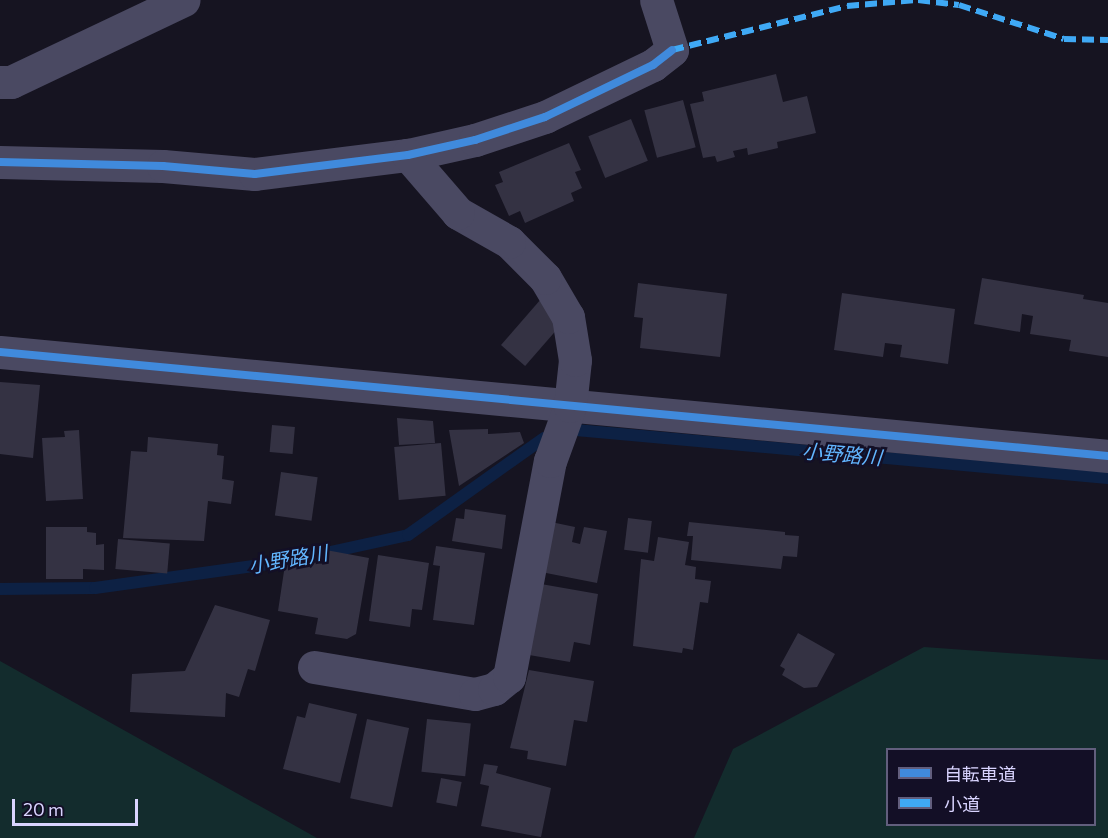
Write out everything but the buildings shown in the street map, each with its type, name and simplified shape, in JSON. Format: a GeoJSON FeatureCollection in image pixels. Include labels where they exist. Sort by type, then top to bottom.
{"type":"FeatureCollection","features":[{"type":"Feature","properties":{"kind":"street"},"geometry":{"type":"LineString","coordinates":[[0,82],[11,82],[184,0]]}},
{"type":"Feature","properties":{"kind":"street"},"geometry":{"type":"LineString","coordinates":[[0,162],[163,166],[255,174],[408,155],[475,140],[545,117],[653,65],[672,51],[657,0]]}},
{"type":"Feature","properties":{"kind":"street"},"geometry":{"type":"LineString","coordinates":[[314,667],[475,694],[494,689],[509,677],[550,461],[570,406],[575,360],[568,317],[546,278],[509,242],[458,213],[408,155]]}},
{"type":"Feature","properties":{"kind":"street"},"geometry":{"type":"LineString","coordinates":[[0,352],[1108,456]]}},
{"type":"Feature","properties":{"kind":"green space"},"geometry":{"type":"Polygon","coordinates":[[[924,647],[1108,660],[1108,838],[694,838],[733,749],[924,647]]]}},
{"type":"Feature","properties":{"kind":"green space"},"geometry":{"type":"Polygon","coordinates":[[[0,661],[317,838],[0,838],[0,661]]]}},
{"type":"Feature","properties":{"kind":"waterway","name":"小野路川"},"geometry":{"type":"LineString","coordinates":[[576,430],[1108,478]]}},
{"type":"Feature","properties":{"kind":"waterway","name":"小野路川"},"geometry":{"type":"LineString","coordinates":[[0,589],[95,588],[289,561],[408,535],[544,438]]}},
{"type":"Feature","properties":{"kind":"marked path"},"geometry":{"type":"LineString","coordinates":[[672,50],[847,6],[916,0]]}},
{"type":"Feature","properties":{"kind":"marked path"},"geometry":{"type":"LineString","coordinates":[[918,0],[959,5],[1064,39],[1108,40]]}},
{"type":"Feature","properties":{"kind":"cycle path"},"geometry":{"type":"LineString","coordinates":[[0,162],[163,166],[255,174],[408,155],[475,140],[545,117],[653,65],[672,50]]}},
{"type":"Feature","properties":{"kind":"cycle path"},"geometry":{"type":"LineString","coordinates":[[0,352],[1108,456]]}}]}
